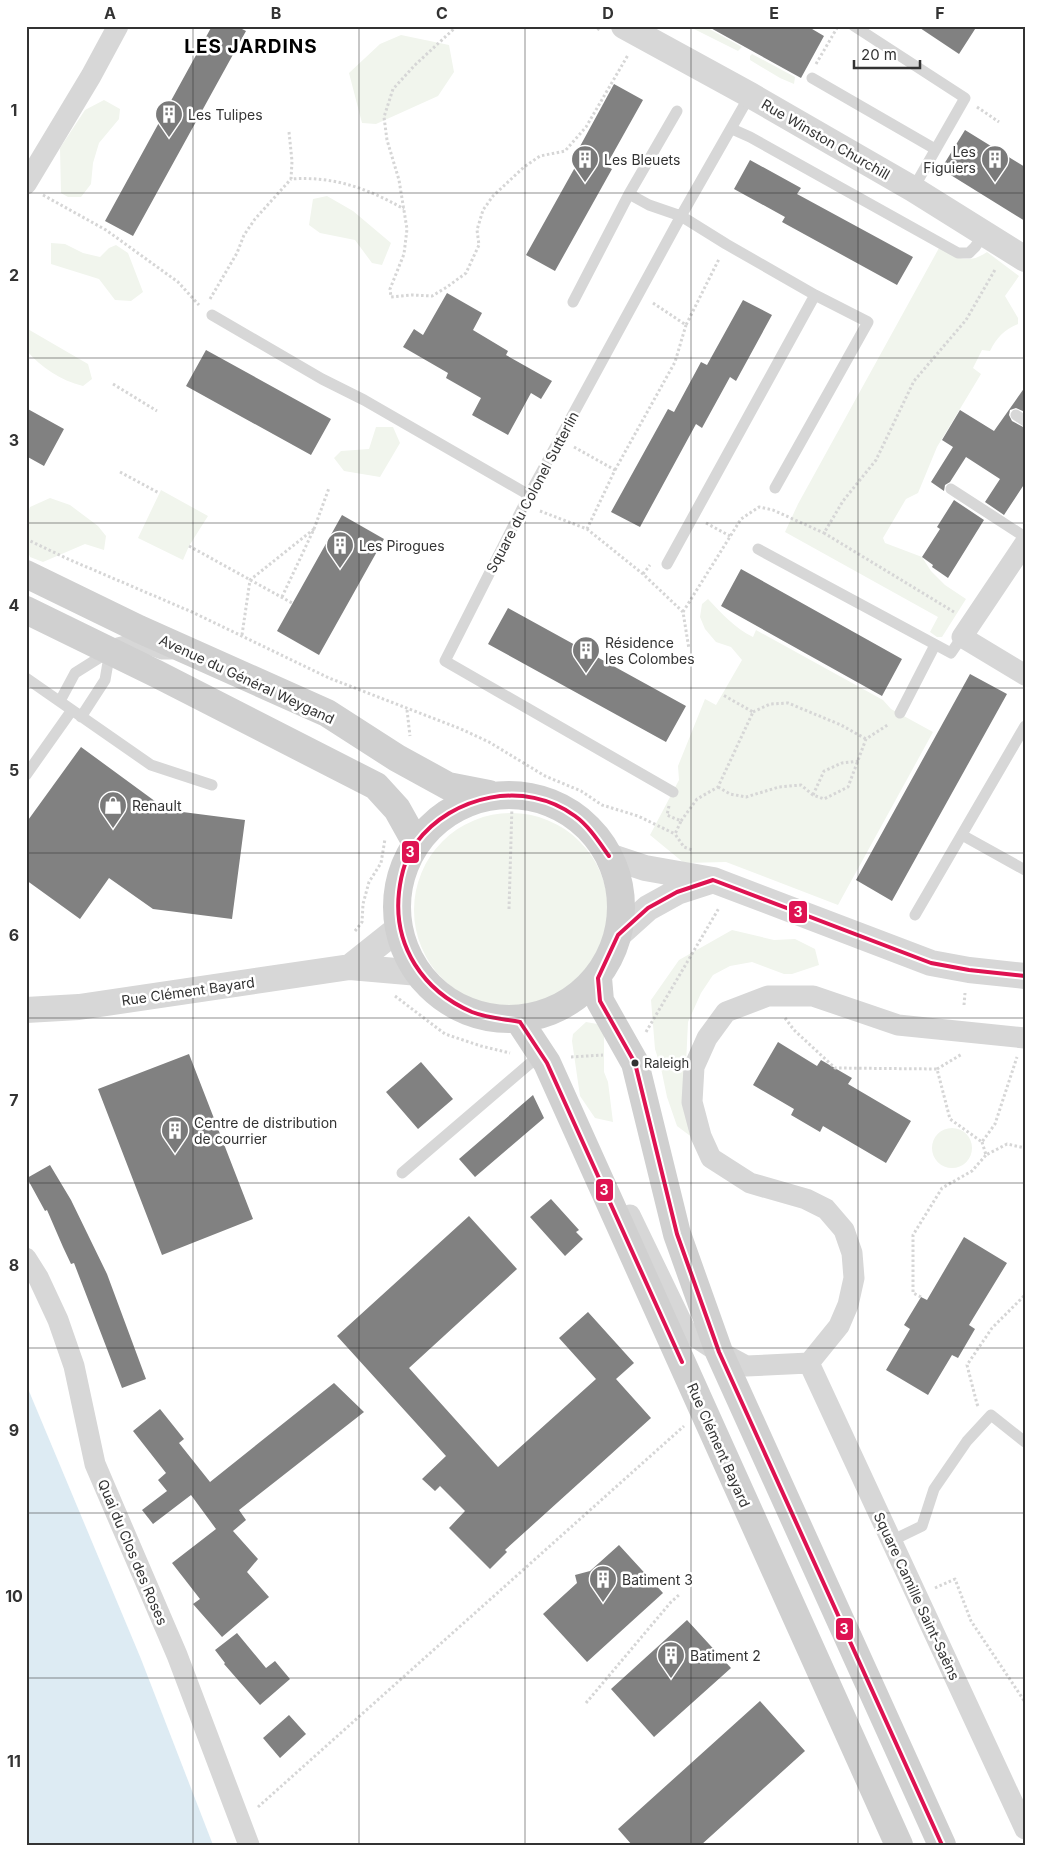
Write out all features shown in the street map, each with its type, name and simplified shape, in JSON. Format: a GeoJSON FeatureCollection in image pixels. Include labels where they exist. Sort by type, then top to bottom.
{"type":"FeatureCollection","features":[{"type":"Feature","properties":{"kind":"main road","name":"Avenue du Général Weygand"},"geometry":{"type":"LineString","coordinates":[[26,574],[139,629],[327,713],[397,758],[448,786],[502,795],[542,799],[569,812],[592,831],[609,856],[620,895],[618,935]]}},
{"type":"Feature","properties":{"kind":"main road"},"geometry":{"type":"LineString","coordinates":[[26,610],[110,650],[376,786],[397,809],[416,843]]}},
{"type":"Feature","properties":{"kind":"main road"},"geometry":{"type":"LineString","coordinates":[[502,795],[463,804],[437,820],[416,843],[403,870],[397,899],[399,928],[410,960],[419,974],[442,997],[472,1013],[520,1022],[542,1014],[576,997],[598,978],[618,935]]}},
{"type":"Feature","properties":{"kind":"main road"},"geometry":{"type":"LineString","coordinates":[[598,978],[600,1001],[635,1063],[677,1234],[720,1352],[942,1845]]}},
{"type":"Feature","properties":{"kind":"main road","name":"Rue Clément Bayard"},"geometry":{"type":"LineString","coordinates":[[520,1022],[535,1059],[607,1196],[899,1845]]}},
{"type":"Feature","properties":{"kind":"street"},"geometry":{"type":"LineString","coordinates":[[34,189],[118,26]]}},
{"type":"Feature","properties":{"kind":"street","name":"Rue Winston Churchill"},"geometry":{"type":"LineString","coordinates":[[628,37],[750,95],[913,189],[1016,253]]}},
{"type":"Feature","properties":{"kind":"street"},"geometry":{"type":"LineString","coordinates":[[1025,543],[967,630],[1025,675]]}},
{"type":"Feature","properties":{"kind":"street"},"geometry":{"type":"LineString","coordinates":[[609,856],[718,890],[931,963],[968,970],[1025,976]]}},
{"type":"Feature","properties":{"kind":"street"},"geometry":{"type":"LineString","coordinates":[[618,935],[648,908],[677,892],[718,890]]}},
{"type":"Feature","properties":{"kind":"street"},"geometry":{"type":"LineString","coordinates":[[350,967],[399,928]]}},
{"type":"Feature","properties":{"kind":"street","name":"Rue Clément Bayard"},"geometry":{"type":"LineString","coordinates":[[26,1010],[79,1007],[350,967],[419,974]]}},
{"type":"Feature","properties":{"kind":"street"},"geometry":{"type":"LineString","coordinates":[[607,1196],[627,1209],[686,1331],[746,1366],[809,1364],[839,1326],[848,1305],[854,1278],[852,1253],[844,1230],[826,1209],[806,1199],[750,1183],[711,1158],[701,1136],[692,1102],[694,1067],[707,1038],[726,1012],[768,996],[813,996],[898,1025],[1022,1038]]}},
{"type":"Feature","properties":{"kind":"street","name":"Quai du Clos des Roses"},"geometry":{"type":"LineString","coordinates":[[26,1258],[38,1277],[58,1320],[74,1366],[95,1464],[177,1656],[249,1845]]}},
{"type":"Feature","properties":{"kind":"street","name":"Square Camille Saint-Saëns"},"geometry":{"type":"LineString","coordinates":[[809,1364],[1025,1829]]}},
{"type":"Feature","properties":{"kind":"lane"},"geometry":{"type":"LineString","coordinates":[[854,26],[965,98],[913,189]]}},
{"type":"Feature","properties":{"kind":"lane"},"geometry":{"type":"LineString","coordinates":[[812,78],[935,149]]}},
{"type":"Feature","properties":{"kind":"lane","name":"Square du Colonel Sutterlin"},"geometry":{"type":"LineString","coordinates":[[673,792],[445,661],[490,568],[529,495],[640,295],[681,216],[750,95]]}},
{"type":"Feature","properties":{"kind":"lane"},"geometry":{"type":"LineString","coordinates":[[573,302],[629,194],[677,111]]}},
{"type":"Feature","properties":{"kind":"lane"},"geometry":{"type":"LineString","coordinates":[[732,129],[750,137],[958,253],[969,253],[976,247],[984,234]]}},
{"type":"Feature","properties":{"kind":"lane"},"geometry":{"type":"LineString","coordinates":[[629,194],[649,205],[681,216],[815,295],[868,322],[775,488]]}},
{"type":"Feature","properties":{"kind":"lane"},"geometry":{"type":"LineString","coordinates":[[667,564],[815,295]]}},
{"type":"Feature","properties":{"kind":"lane"},"geometry":{"type":"LineString","coordinates":[[208,312],[322,379],[364,400],[529,495]]}},
{"type":"Feature","properties":{"kind":"lane"},"geometry":{"type":"LineString","coordinates":[[952,489],[1025,537]]}},
{"type":"Feature","properties":{"kind":"lane"},"geometry":{"type":"LineString","coordinates":[[758,549],[951,653],[967,630]]}},
{"type":"Feature","properties":{"kind":"lane"},"geometry":{"type":"LineString","coordinates":[[60,701],[75,673],[110,650],[117,643],[125,641],[162,654],[200,656]]}},
{"type":"Feature","properties":{"kind":"lane"},"geometry":{"type":"LineString","coordinates":[[900,713],[935,645]]}},
{"type":"Feature","properties":{"kind":"lane"},"geometry":{"type":"LineString","coordinates":[[26,775],[105,680],[110,650]]}},
{"type":"Feature","properties":{"kind":"lane"},"geometry":{"type":"LineString","coordinates":[[26,678],[151,765],[212,785]]}},
{"type":"Feature","properties":{"kind":"lane"},"geometry":{"type":"LineString","coordinates":[[914,916],[1025,726]]}},
{"type":"Feature","properties":{"kind":"lane"},"geometry":{"type":"LineString","coordinates":[[962,835],[1025,870]]}},
{"type":"Feature","properties":{"kind":"lane"},"geometry":{"type":"LineString","coordinates":[[402,1173],[535,1059]]}},
{"type":"Feature","properties":{"kind":"lane"},"geometry":{"type":"LineString","coordinates":[[891,1541],[922,1526],[934,1489],[967,1441],[990,1415],[1025,1442]]}},
{"type":"Feature","properties":{"kind":"path"},"geometry":{"type":"LineString","coordinates":[[457,26],[415,65],[393,89],[384,117],[387,140],[399,180],[407,229],[404,254],[390,289],[391,297],[432,296],[466,273],[479,245],[477,230],[483,210],[493,196],[524,167],[540,156],[565,150],[586,126],[628,37]]}},
{"type":"Feature","properties":{"kind":"path"},"geometry":{"type":"LineString","coordinates":[[965,98],[999,122]]}},
{"type":"Feature","properties":{"kind":"path"},"geometry":{"type":"LineString","coordinates":[[34,189],[106,230],[178,282],[208,312],[244,235],[254,219],[291,180],[292,161],[289,132]]}},
{"type":"Feature","properties":{"kind":"path"},"geometry":{"type":"LineString","coordinates":[[291,180],[313,178],[348,184],[381,196],[404,209]]}},
{"type":"Feature","properties":{"kind":"path"},"geometry":{"type":"LineString","coordinates":[[587,529],[615,470],[675,362],[686,325],[726,244]]}},
{"type":"Feature","properties":{"kind":"path"},"geometry":{"type":"LineString","coordinates":[[967,630],[824,534],[843,501],[876,460],[914,382],[966,320],[1016,253]]}},
{"type":"Feature","properties":{"kind":"path"},"geometry":{"type":"LineString","coordinates":[[640,295],[686,325]]}},
{"type":"Feature","properties":{"kind":"path"},"geometry":{"type":"LineString","coordinates":[[113,384],[157,411]]}},
{"type":"Feature","properties":{"kind":"path"},"geometry":{"type":"LineString","coordinates":[[560,439],[615,470]]}},
{"type":"Feature","properties":{"kind":"path"},"geometry":{"type":"LineString","coordinates":[[120,472],[159,493]]}},
{"type":"Feature","properties":{"kind":"path"},"geometry":{"type":"LineString","coordinates":[[282,598],[314,529],[330,488]]}},
{"type":"Feature","properties":{"kind":"path"},"geometry":{"type":"LineString","coordinates":[[529,495],[541,512],[587,529],[643,574],[683,612],[689,648]]}},
{"type":"Feature","properties":{"kind":"path"},"geometry":{"type":"LineString","coordinates":[[694,516],[730,536]]}},
{"type":"Feature","properties":{"kind":"path"},"geometry":{"type":"LineString","coordinates":[[242,636],[250,580],[314,529]]}},
{"type":"Feature","properties":{"kind":"path"},"geometry":{"type":"LineString","coordinates":[[26,539],[192,612],[329,678],[407,710],[461,729],[489,742],[545,776],[581,791],[602,805],[638,816],[675,834],[684,847],[692,851]]}},
{"type":"Feature","properties":{"kind":"path"},"geometry":{"type":"LineString","coordinates":[[189,546],[292,604]]}},
{"type":"Feature","properties":{"kind":"path"},"geometry":{"type":"LineString","coordinates":[[723,695],[753,712]]}},
{"type":"Feature","properties":{"kind":"path"},"geometry":{"type":"LineString","coordinates":[[675,834],[681,821],[696,799],[718,788],[753,712],[770,704],[788,703],[841,725],[866,739]]}},
{"type":"Feature","properties":{"kind":"path"},"geometry":{"type":"LineString","coordinates":[[407,710],[410,737]]}},
{"type":"Feature","properties":{"kind":"path"},"geometry":{"type":"LineString","coordinates":[[718,788],[730,794],[746,797],[779,787],[801,785],[813,795],[824,799],[848,787],[866,739],[880,731],[900,713]]}},
{"type":"Feature","properties":{"kind":"path"},"geometry":{"type":"LineString","coordinates":[[813,795],[824,770],[842,763],[859,761]]}},
{"type":"Feature","properties":{"kind":"path"},"geometry":{"type":"LineString","coordinates":[[673,792],[666,815],[681,821]]}},
{"type":"Feature","properties":{"kind":"path"},"geometry":{"type":"LineString","coordinates":[[502,795],[510,909]]}},
{"type":"Feature","properties":{"kind":"path"},"geometry":{"type":"LineString","coordinates":[[350,938],[362,922],[369,882],[381,863],[385,847],[385,831]]}},
{"type":"Feature","properties":{"kind":"path"},"geometry":{"type":"LineString","coordinates":[[645,1034],[718,890]]}},
{"type":"Feature","properties":{"kind":"path"},"geometry":{"type":"LineString","coordinates":[[387,994],[395,996],[445,1034],[481,1046],[535,1059]]}},
{"type":"Feature","properties":{"kind":"path"},"geometry":{"type":"LineString","coordinates":[[768,996],[794,1030],[835,1068],[937,1069],[964,1052],[962,1046]]}},
{"type":"Feature","properties":{"kind":"path"},"geometry":{"type":"LineString","coordinates":[[982,1142],[995,1124],[1022,1038]]}},
{"type":"Feature","properties":{"kind":"path"},"geometry":{"type":"LineString","coordinates":[[570,1057],[612,1054]]}},
{"type":"Feature","properties":{"kind":"path"},"geometry":{"type":"LineString","coordinates":[[937,1069],[950,1118],[982,1142],[986,1155]]}},
{"type":"Feature","properties":{"kind":"path"},"geometry":{"type":"LineString","coordinates":[[921,1297],[913,1293],[913,1235],[942,1188],[972,1171],[986,1155],[1007,1144],[1025,1148]]}},
{"type":"Feature","properties":{"kind":"path"},"geometry":{"type":"LineString","coordinates":[[990,1415],[977,1404],[967,1364],[992,1328],[1025,1294]]}},
{"type":"Feature","properties":{"kind":"path"},"geometry":{"type":"LineString","coordinates":[[241,1822],[703,1409]]}},
{"type":"Feature","properties":{"kind":"path"},"geometry":{"type":"LineString","coordinates":[[917,1596],[955,1579],[971,1621],[1025,1702]]}},
{"type":"Feature","properties":{"kind":"path"},"geometry":{"type":"LineString","coordinates":[[586,1703],[670,1602],[680,1594]]}},
{"type":"Feature","properties":{"kind":"shaded area"},"geometry":{"type":"Polygon","coordinates":[[[688,26],[704,26],[742,47],[738,51],[688,26]]]}},
{"type":"Feature","properties":{"kind":"shaded area"},"geometry":{"type":"Polygon","coordinates":[[[401,35],[449,45],[454,72],[438,96],[376,124],[362,123],[349,73],[380,44],[401,35]]]}},
{"type":"Feature","properties":{"kind":"shaded area"},"geometry":{"type":"Polygon","coordinates":[[[752,54],[795,77],[794,84],[750,60],[752,54]]]}},
{"type":"Feature","properties":{"kind":"shaded area"},"geometry":{"type":"Polygon","coordinates":[[[104,100],[120,109],[119,119],[99,143],[93,163],[91,184],[81,197],[68,197],[61,193],[60,148],[85,110],[104,100]]]}},
{"type":"Feature","properties":{"kind":"shaded area"},"geometry":{"type":"Polygon","coordinates":[[[327,196],[353,211],[391,243],[382,265],[372,263],[355,240],[320,233],[309,225],[313,199],[327,196]]]}},
{"type":"Feature","properties":{"kind":"shaded area"},"geometry":{"type":"Polygon","coordinates":[[[51,243],[65,244],[83,253],[100,257],[109,248],[116,245],[128,253],[143,292],[131,301],[115,300],[99,279],[51,264],[51,243]]]}},
{"type":"Feature","properties":{"kind":"shaded area"},"geometry":{"type":"Polygon","coordinates":[[[939,248],[963,259],[974,258],[987,252],[1019,276],[1005,296],[1018,318],[1018,324],[1001,334],[990,351],[982,350],[973,368],[981,374],[937,447],[918,493],[906,499],[883,538],[885,543],[922,557],[931,571],[945,585],[966,599],[942,637],[937,637],[930,632],[938,617],[785,532],[798,504],[939,248]]]}},
{"type":"Feature","properties":{"kind":"shaded area"},"geometry":{"type":"Polygon","coordinates":[[[26,328],[88,364],[92,379],[83,386],[59,377],[45,368],[26,350],[26,328]]]}},
{"type":"Feature","properties":{"kind":"shaded area"},"geometry":{"type":"Polygon","coordinates":[[[376,427],[393,427],[400,443],[380,477],[344,471],[334,458],[341,451],[369,449],[376,427]]]}},
{"type":"Feature","properties":{"kind":"shaded area"},"geometry":{"type":"Polygon","coordinates":[[[161,490],[208,516],[189,546],[183,560],[138,538],[161,490]]]}},
{"type":"Feature","properties":{"kind":"shaded area"},"geometry":{"type":"Polygon","coordinates":[[[50,498],[70,505],[98,526],[106,536],[104,550],[85,544],[43,562],[30,557],[26,545],[26,532],[30,507],[50,498]]]}},
{"type":"Feature","properties":{"kind":"shaded area"},"geometry":{"type":"Polygon","coordinates":[[[708,599],[729,620],[746,633],[753,637],[756,630],[883,700],[891,709],[933,732],[838,905],[726,862],[684,863],[650,835],[679,780],[678,766],[705,699],[716,705],[742,660],[731,647],[716,642],[705,629],[700,617],[702,604],[708,599]]]}},
{"type":"Feature","properties":{"kind":"shaded area"},"geometry":{"type":"Polygon","coordinates":[[[501,813],[521,813],[557,824],[580,841],[592,856],[601,873],[608,900],[608,920],[601,947],[592,964],[580,979],[565,991],[548,1000],[521,1007],[501,1007],[465,996],[449,985],[436,972],[425,956],[418,938],[414,920],[414,900],[425,864],[436,848],[449,835],[465,824],[483,817],[501,813]]]}},
{"type":"Feature","properties":{"kind":"shaded area"},"geometry":{"type":"Polygon","coordinates":[[[732,930],[774,940],[795,939],[815,949],[819,965],[792,974],[784,974],[752,962],[730,966],[713,975],[701,993],[688,1022],[685,1085],[697,1141],[677,1126],[667,1097],[655,1049],[651,1000],[679,960],[732,930]]]}},
{"type":"Feature","properties":{"kind":"shaded area"},"geometry":{"type":"Polygon","coordinates":[[[586,1022],[597,1024],[604,1031],[604,1072],[608,1082],[613,1122],[595,1118],[580,1096],[572,1041],[573,1034],[586,1022]]]}},
{"type":"Feature","properties":{"kind":"shaded area"},"geometry":{"type":"Polygon","coordinates":[[[952,1128],[963,1131],[969,1137],[972,1148],[969,1159],[963,1165],[952,1168],[941,1165],[935,1159],[932,1148],[935,1137],[941,1131],[952,1128]]]}},
{"type":"Feature","properties":{"kind":"shaded area"},"geometry":{"type":"Polygon","coordinates":[[[26,1384],[141,1659],[213,1845],[26,1845],[26,1384]]]}},
{"type":"Feature","properties":{"kind":"building","name":"Les Tulipes"},"geometry":{"type":"Polygon","coordinates":[[[212,26],[236,26],[246,31],[133,236],[105,221],[212,26]]]}},
{"type":"Feature","properties":{"kind":"building"},"geometry":{"type":"Polygon","coordinates":[[[707,26],[807,26],[824,36],[801,78],[707,26]]]}},
{"type":"Feature","properties":{"kind":"building"},"geometry":{"type":"Polygon","coordinates":[[[917,26],[977,26],[959,54],[917,26]]]}},
{"type":"Feature","properties":{"kind":"building","name":"Les Bleuets"},"geometry":{"type":"Polygon","coordinates":[[[614,84],[643,100],[606,166],[612,169],[555,271],[526,255],[583,153],[578,150],[614,84]]]}},
{"type":"Feature","properties":{"kind":"building","name":"Les Figuiers"},"geometry":{"type":"Polygon","coordinates":[[[965,130],[1025,167],[1025,221],[941,169],[965,130]]]}},
{"type":"Feature","properties":{"kind":"building"},"geometry":{"type":"Polygon","coordinates":[[[750,160],[801,188],[797,194],[913,257],[897,285],[782,222],[785,217],[734,189],[750,160]]]}},
{"type":"Feature","properties":{"kind":"building"},"geometry":{"type":"Polygon","coordinates":[[[447,293],[482,313],[473,330],[508,351],[506,355],[552,381],[541,399],[531,393],[508,435],[472,415],[481,398],[446,378],[448,373],[403,347],[414,329],[423,335],[447,293]]]}},
{"type":"Feature","properties":{"kind":"building"},"geometry":{"type":"Polygon","coordinates":[[[743,300],[772,315],[736,381],[730,377],[702,428],[696,424],[640,527],[611,512],[668,409],[674,412],[701,362],[707,365],[743,300]]]}},
{"type":"Feature","properties":{"kind":"building"},"geometry":{"type":"Polygon","coordinates":[[[206,350],[331,419],[311,455],[186,386],[206,350]]]}},
{"type":"Feature","properties":{"kind":"building"},"geometry":{"type":"Polygon","coordinates":[[[1025,387],[1025,412],[1016,408],[1010,410],[1009,415],[1012,421],[1025,428],[1025,483],[1004,515],[985,502],[1000,479],[966,457],[950,482],[945,485],[944,491],[931,482],[953,447],[942,440],[960,410],[994,431],[1025,387]]]}},
{"type":"Feature","properties":{"kind":"building"},"geometry":{"type":"Polygon","coordinates":[[[26,408],[64,429],[44,466],[26,456],[26,408]]]}},
{"type":"Feature","properties":{"kind":"building"},"geometry":{"type":"Polygon","coordinates":[[[954,500],[984,520],[948,578],[922,557],[940,529],[937,527],[954,500]]]}},
{"type":"Feature","properties":{"kind":"building","name":"Les Pirogues"},"geometry":{"type":"Polygon","coordinates":[[[342,515],[384,539],[319,655],[277,631],[342,515]]]}},
{"type":"Feature","properties":{"kind":"building"},"geometry":{"type":"Polygon","coordinates":[[[741,569],[902,659],[882,696],[721,606],[741,569]]]}},
{"type":"Feature","properties":{"kind":"building","name":"Résidence les Colombes"},"geometry":{"type":"Polygon","coordinates":[[[508,608],[686,706],[666,742],[488,644],[508,608]]]}},
{"type":"Feature","properties":{"kind":"building"},"geometry":{"type":"Polygon","coordinates":[[[970,674],[1007,694],[892,901],[856,880],[970,674]]]}},
{"type":"Feature","properties":{"kind":"building"},"geometry":{"type":"Polygon","coordinates":[[[81,747],[167,810],[245,820],[232,919],[153,909],[109,878],[80,919],[26,880],[26,823],[81,747]]]}},
{"type":"Feature","properties":{"kind":"building"},"geometry":{"type":"Polygon","coordinates":[[[778,1042],[817,1066],[821,1060],[852,1078],[848,1084],[911,1121],[886,1163],[823,1126],[820,1132],[791,1115],[794,1109],[753,1085],[778,1042]]]}},
{"type":"Feature","properties":{"kind":"building","name":"Centre de distribution de courrier"},"geometry":{"type":"Polygon","coordinates":[[[189,1054],[253,1219],[162,1255],[98,1089],[189,1054]]]}},
{"type":"Feature","properties":{"kind":"building"},"geometry":{"type":"Polygon","coordinates":[[[421,1062],[453,1099],[418,1129],[386,1092],[421,1062]]]}},
{"type":"Feature","properties":{"kind":"building"},"geometry":{"type":"Polygon","coordinates":[[[533,1095],[544,1118],[475,1177],[459,1159],[533,1095]]]}},
{"type":"Feature","properties":{"kind":"building"},"geometry":{"type":"Polygon","coordinates":[[[50,1165],[71,1200],[107,1274],[146,1379],[122,1388],[74,1263],[71,1264],[47,1210],[45,1211],[27,1178],[50,1165]]]}},
{"type":"Feature","properties":{"kind":"building"},"geometry":{"type":"Polygon","coordinates":[[[551,1199],[579,1230],[576,1232],[583,1239],[565,1256],[530,1217],[551,1199]]]}},
{"type":"Feature","properties":{"kind":"building"},"geometry":{"type":"Polygon","coordinates":[[[469,1216],[517,1269],[409,1368],[498,1467],[596,1379],[559,1338],[588,1312],[634,1363],[616,1379],[651,1418],[505,1550],[507,1552],[490,1569],[449,1528],[465,1511],[440,1486],[435,1491],[422,1479],[446,1456],[337,1336],[469,1216]]]}},
{"type":"Feature","properties":{"kind":"building"},"geometry":{"type":"Polygon","coordinates":[[[964,1237],[1007,1263],[969,1325],[975,1329],[958,1358],[952,1355],[928,1395],[886,1370],[910,1329],[904,1325],[921,1297],[927,1300],[964,1237]]]}},
{"type":"Feature","properties":{"kind":"building"},"geometry":{"type":"Polygon","coordinates":[[[334,1383],[364,1412],[239,1510],[246,1520],[233,1531],[258,1559],[247,1572],[269,1597],[222,1637],[193,1604],[200,1599],[172,1563],[216,1529],[191,1495],[153,1524],[142,1510],[167,1491],[158,1480],[166,1473],[133,1431],[160,1409],[184,1439],[179,1443],[210,1482],[334,1383]]]}},
{"type":"Feature","properties":{"kind":"building","name":"Batiment 3"},"geometry":{"type":"Polygon","coordinates":[[[619,1545],[663,1593],[587,1662],[543,1614],[577,1583],[575,1575],[590,1571],[619,1545]]]}},
{"type":"Feature","properties":{"kind":"building","name":"Batiment 2"},"geometry":{"type":"Polygon","coordinates":[[[687,1620],[731,1668],[654,1737],[611,1689],[687,1620]]]}},
{"type":"Feature","properties":{"kind":"building"},"geometry":{"type":"Polygon","coordinates":[[[237,1633],[266,1668],[275,1661],[290,1679],[260,1705],[224,1664],[215,1650],[237,1633]]]}},
{"type":"Feature","properties":{"kind":"building"},"geometry":{"type":"Polygon","coordinates":[[[760,1701],[805,1751],[701,1845],[632,1845],[618,1829],[760,1701]]]}},
{"type":"Feature","properties":{"kind":"building"},"geometry":{"type":"Polygon","coordinates":[[[289,1715],[306,1734],[280,1758],[263,1738],[289,1715]]]}},
{"type":"Feature","properties":{"kind":"transit line","name":"3"},"geometry":{"type":"LineString","coordinates":[[520,1022],[478,1014],[455,1003],[439,992],[415,964],[401,931],[398,912],[401,879],[409,854],[416,843],[431,827],[449,813],[469,804],[490,798],[512,796],[534,798],[555,805],[575,816],[589,829],[609,856]]}},
{"type":"Feature","properties":{"kind":"transit line","name":"3"},"geometry":{"type":"LineString","coordinates":[[942,1845],[719,1352],[677,1234],[635,1063],[600,1001],[598,978],[618,935],[648,908],[677,892],[713,880],[931,963],[969,970],[1025,976]]}},
{"type":"Feature","properties":{"kind":"transit line","name":"3"},"geometry":{"type":"LineString","coordinates":[[520,1022],[547,1063],[682,1362]]}},
{"type":"Feature","properties":{"kind":"place","name":"Les Tulipes"},"geometry":{"type":"Point","coordinates":[169,138]}},
{"type":"Feature","properties":{"kind":"place","name":"Les Bleuets"},"geometry":{"type":"Point","coordinates":[585,183]}},
{"type":"Feature","properties":{"kind":"place","name":"Les Figuiers"},"geometry":{"type":"Point","coordinates":[995,183]}},
{"type":"Feature","properties":{"kind":"place","name":"Les Pirogues"},"geometry":{"type":"Point","coordinates":[340,569]}},
{"type":"Feature","properties":{"kind":"place","name":"Résidence les Colombes"},"geometry":{"type":"Point","coordinates":[586,674]}},
{"type":"Feature","properties":{"kind":"place","name":"Renault"},"geometry":{"type":"Point","coordinates":[113,829]}},
{"type":"Feature","properties":{"kind":"place","name":"Raleigh"},"geometry":{"type":"Point","coordinates":[635,1063]}},
{"type":"Feature","properties":{"kind":"place","name":"Centre de distribution de courrier"},"geometry":{"type":"Point","coordinates":[175,1154]}},
{"type":"Feature","properties":{"kind":"place","name":"Batiment 3"},"geometry":{"type":"Point","coordinates":[603,1603]}},
{"type":"Feature","properties":{"kind":"place","name":"Batiment 2"},"geometry":{"type":"Point","coordinates":[671,1679]}},
{"type":"Feature","properties":{"kind":"district","name":"LES JARDINS"},"geometry":{"type":"Point","coordinates":[251,46]}}]}
